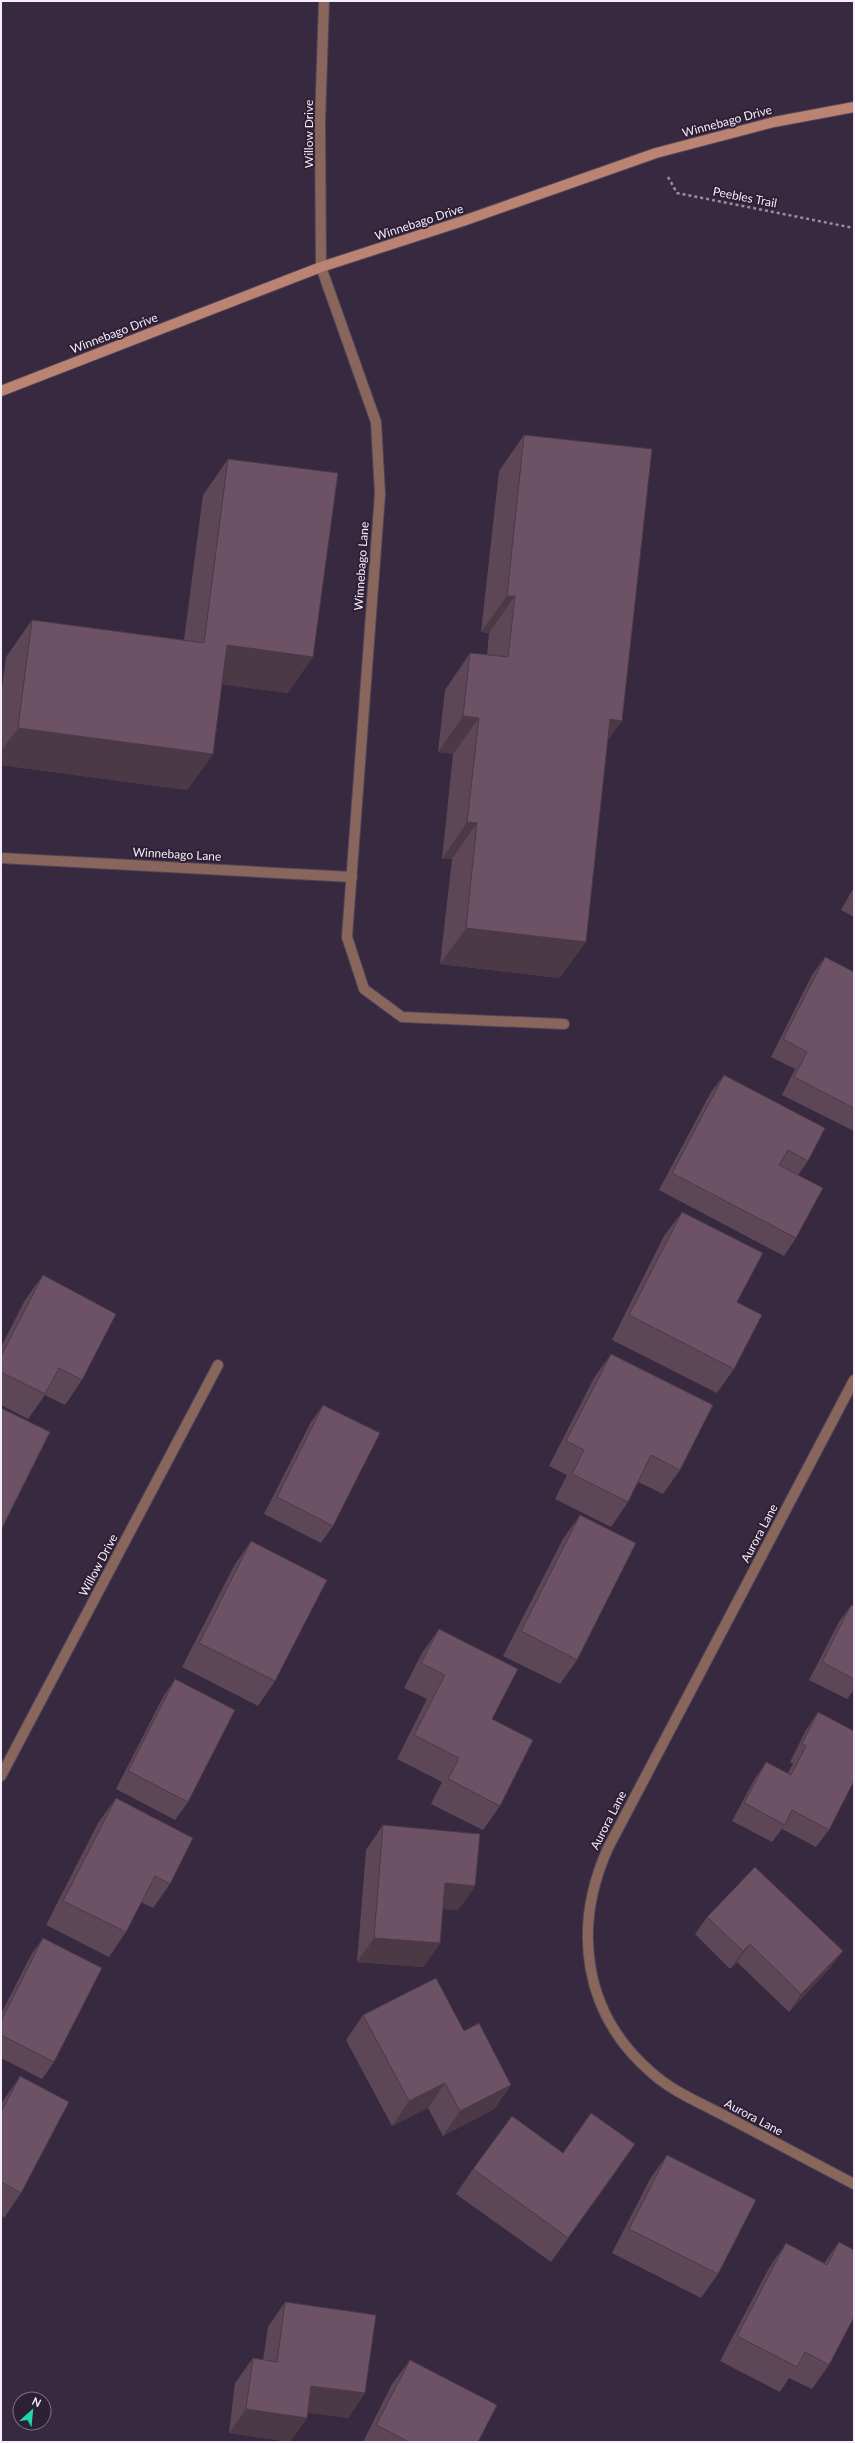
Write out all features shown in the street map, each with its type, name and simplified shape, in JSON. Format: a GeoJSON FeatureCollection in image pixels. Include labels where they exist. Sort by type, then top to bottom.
{"type":"FeatureCollection","features":[{"type":"Feature","properties":{"kind":"main road","name":"Winnebago Drive"},"geometry":{"type":"LineString","coordinates":[[1,391],[322,267],[463,221],[656,154],[774,122],[854,107]]}},
{"type":"Feature","properties":{"kind":"street","name":"Willow Drive"},"geometry":{"type":"LineString","coordinates":[[322,267],[320,122],[324,1]]}},
{"type":"Feature","properties":{"kind":"street","name":"Winnebago Lane"},"geometry":{"type":"LineString","coordinates":[[322,267],[376,422],[380,494],[347,937],[364,989],[402,1017],[564,1024]]}},
{"type":"Feature","properties":{"kind":"street","name":"Winnebago Lane"},"geometry":{"type":"LineString","coordinates":[[1,858],[352,877]]}},
{"type":"Feature","properties":{"kind":"street","name":"Willow Drive"},"geometry":{"type":"LineString","coordinates":[[1,1776],[218,1365]]}},
{"type":"Feature","properties":{"kind":"street","name":"Aurora Lane"},"geometry":{"type":"LineString","coordinates":[[854,1380],[608,1848],[594,1883],[590,1902],[587,1940],[592,1978],[606,2014],[620,2039],[653,2074],[679,2092],[854,2184]]}},
{"type":"Feature","properties":{"kind":"path","name":"Peebles Trail"},"geometry":{"type":"LineString","coordinates":[[656,154],[677,193],[854,228]]}},
{"type":"Feature","properties":{"kind":"building"},"geometry":{"type":"Polygon","coordinates":[[[524,435],[652,449],[622,721],[610,719],[586,942],[466,928],[477,823],[467,822],[479,718],[463,716],[470,653],[508,657],[515,596],[507,596],[524,435]]]}},
{"type":"Feature","properties":{"kind":"building"},"geometry":{"type":"Polygon","coordinates":[[[228,459],[338,473],[313,657],[227,645],[213,754],[18,728],[32,620],[204,643],[228,459]]]}},
{"type":"Feature","properties":{"kind":"building"},"geometry":{"type":"Polygon","coordinates":[[[825,957],[854,972],[854,1108],[794,1077],[807,1052],[783,1039],[825,957]]]}},
{"type":"Feature","properties":{"kind":"building"},"geometry":{"type":"Polygon","coordinates":[[[724,1075],[825,1128],[808,1161],[788,1150],[779,1165],[823,1188],[796,1238],[672,1173],[724,1075]]]}},
{"type":"Feature","properties":{"kind":"building"},"geometry":{"type":"Polygon","coordinates":[[[682,1212],[763,1253],[737,1302],[762,1315],[734,1369],[629,1315],[682,1212]]]}},
{"type":"Feature","properties":{"kind":"building"},"geometry":{"type":"Polygon","coordinates":[[[43,1275],[116,1314],[82,1380],[59,1368],[45,1394],[1,1372],[1,1356],[43,1275]]]}},
{"type":"Feature","properties":{"kind":"building"},"geometry":{"type":"Polygon","coordinates":[[[611,1354],[713,1405],[680,1470],[651,1455],[628,1502],[572,1474],[584,1450],[566,1441],[611,1354]]]}},
{"type":"Feature","properties":{"kind":"building"},"geometry":{"type":"Polygon","coordinates":[[[323,1405],[380,1433],[333,1526],[277,1497],[323,1405]]]}},
{"type":"Feature","properties":{"kind":"building"},"geometry":{"type":"Polygon","coordinates":[[[1,1408],[50,1432],[1,1530],[1,1408]]]}},
{"type":"Feature","properties":{"kind":"building"},"geometry":{"type":"Polygon","coordinates":[[[580,1515],[636,1543],[577,1660],[521,1631],[580,1515]]]}},
{"type":"Feature","properties":{"kind":"building"},"geometry":{"type":"Polygon","coordinates":[[[251,1541],[327,1580],[275,1681],[199,1643],[251,1541]]]}},
{"type":"Feature","properties":{"kind":"building"},"geometry":{"type":"Polygon","coordinates":[[[851,1605],[854,1606],[854,1679],[822,1662],[851,1605]]]}},
{"type":"Feature","properties":{"kind":"building"},"geometry":{"type":"Polygon","coordinates":[[[439,1629],[518,1669],[492,1719],[533,1740],[500,1806],[448,1779],[459,1758],[414,1735],[445,1675],[421,1663],[439,1629]]]}},
{"type":"Feature","properties":{"kind":"building"},"geometry":{"type":"Polygon","coordinates":[[[175,1679],[235,1710],[188,1802],[128,1771],[175,1679]]]}},
{"type":"Feature","properties":{"kind":"building"},"geometry":{"type":"Polygon","coordinates":[[[818,1712],[854,1731],[854,1781],[829,1830],[792,1810],[785,1825],[744,1803],[766,1762],[791,1775],[806,1746],[802,1744],[818,1712]]]}},
{"type":"Feature","properties":{"kind":"building"},"geometry":{"type":"Polygon","coordinates":[[[116,1798],[193,1838],[170,1884],[155,1876],[126,1932],[63,1901],[116,1798]]]}},
{"type":"Feature","properties":{"kind":"building"},"geometry":{"type":"Polygon","coordinates":[[[383,1825],[480,1834],[475,1886],[445,1883],[440,1943],[374,1938],[383,1825]]]}},
{"type":"Feature","properties":{"kind":"building"},"geometry":{"type":"Polygon","coordinates":[[[755,1867],[843,1951],[801,1994],[750,1944],[743,1951],[707,1917],[755,1867]]]}},
{"type":"Feature","properties":{"kind":"building"},"geometry":{"type":"Polygon","coordinates":[[[43,1938],[102,1968],[54,2062],[1,2035],[1,2021],[43,1938]]]}},
{"type":"Feature","properties":{"kind":"building"},"geometry":{"type":"Polygon","coordinates":[[[436,1978],[464,2031],[479,2023],[511,2085],[460,2111],[445,2083],[409,2101],[363,2015],[436,1978]]]}},
{"type":"Feature","properties":{"kind":"building"},"geometry":{"type":"Polygon","coordinates":[[[20,2076],[69,2102],[21,2193],[1,2182],[1,2112],[20,2076]]]}},
{"type":"Feature","properties":{"kind":"building"},"geometry":{"type":"Polygon","coordinates":[[[591,2113],[635,2144],[568,2238],[473,2169],[512,2116],[563,2153],[591,2113]]]}},
{"type":"Feature","properties":{"kind":"building"},"geometry":{"type":"Polygon","coordinates":[[[667,2155],[756,2200],[718,2274],[629,2229],[667,2155]]]}},
{"type":"Feature","properties":{"kind":"building"},"geometry":{"type":"Polygon","coordinates":[[[839,2242],[854,2250],[854,2317],[829,2365],[805,2352],[797,2367],[737,2336],[786,2243],[827,2265],[839,2242]]]}},
{"type":"Feature","properties":{"kind":"building"},"geometry":{"type":"Polygon","coordinates":[[[285,2302],[376,2315],[365,2393],[311,2386],[307,2418],[246,2409],[253,2358],[277,2362],[285,2302]]]}},
{"type":"Feature","properties":{"kind":"building"},"geometry":{"type":"Polygon","coordinates":[[[410,2360],[497,2405],[478,2442],[409,2442],[376,2425],[410,2360]]]}}]}
